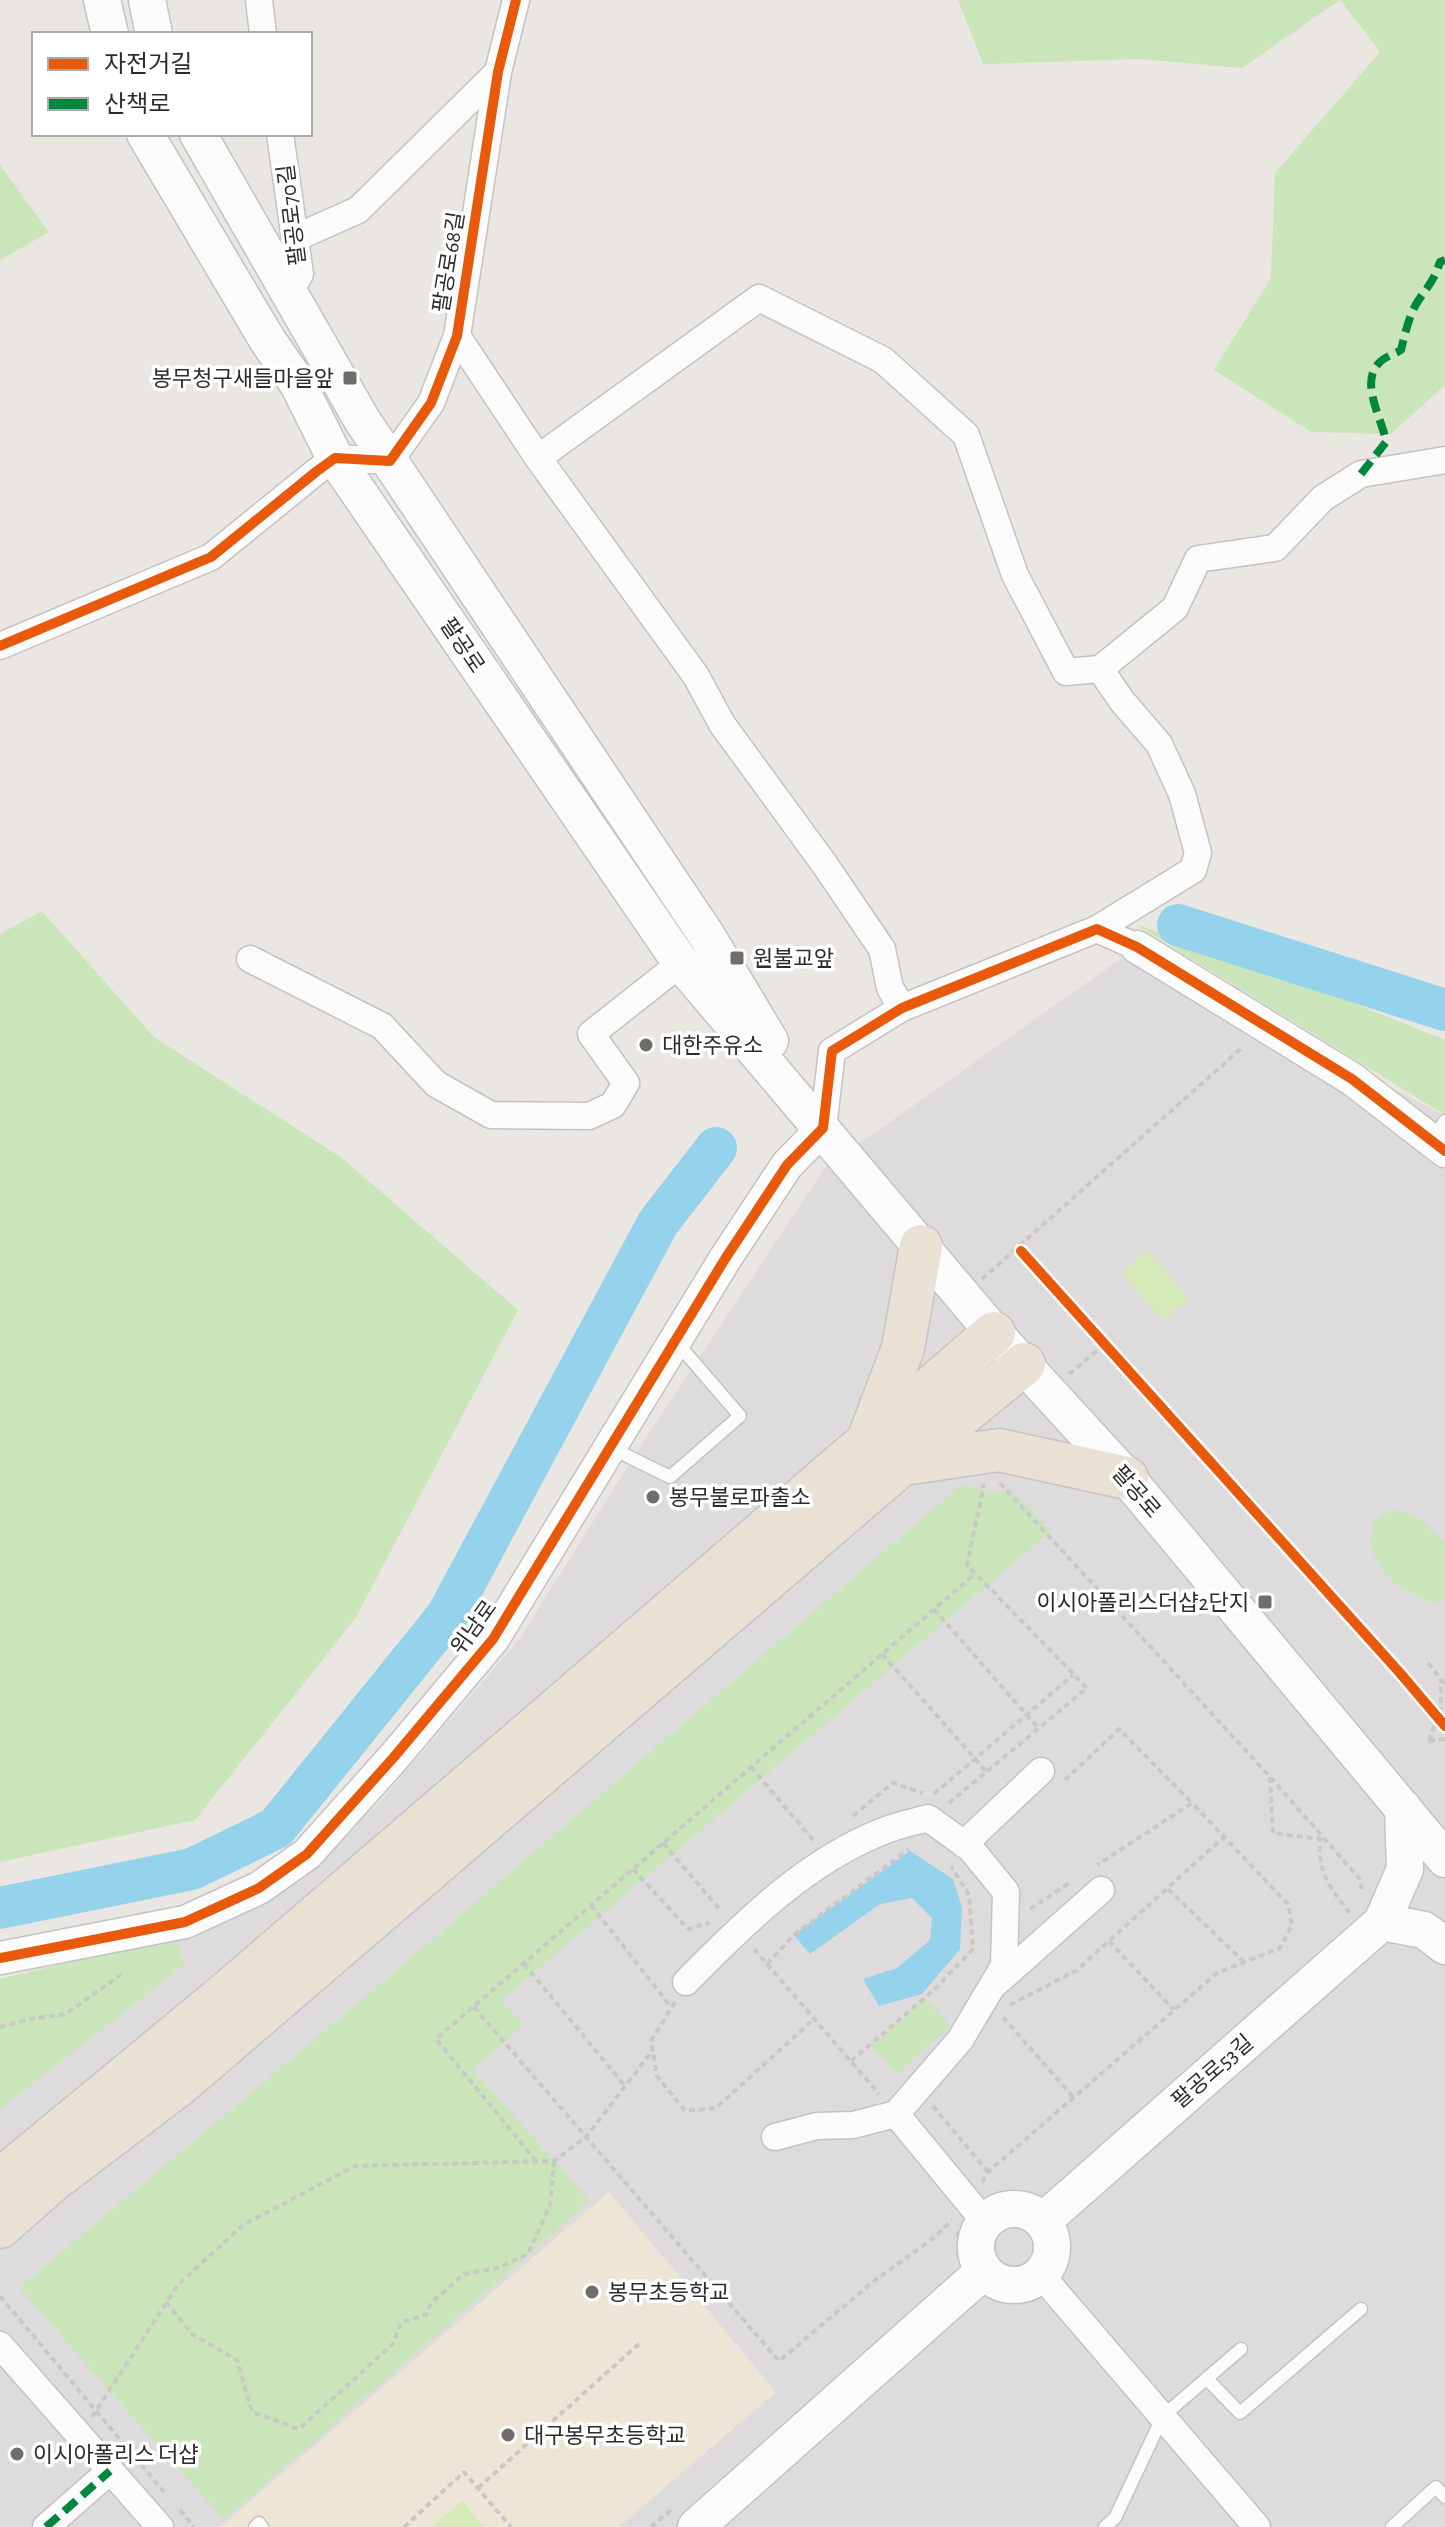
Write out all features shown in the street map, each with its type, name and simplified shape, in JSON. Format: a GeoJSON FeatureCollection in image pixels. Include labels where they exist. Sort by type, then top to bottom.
{"type":"FeatureCollection","features":[{"type":"Feature","properties":{"kind":"highway"},"geometry":{"type":"LineString","coordinates":[[868,1442],[903,1348],[921,1246]]}},
{"type":"Feature","properties":{"kind":"highway"},"geometry":{"type":"LineString","coordinates":[[1,2179],[224,1995],[994,1333]]}},
{"type":"Feature","properties":{"kind":"highway"},"geometry":{"type":"LineString","coordinates":[[0,2227],[52,2181],[180,2084],[902,1464],[1024,1364]]}},
{"type":"Feature","properties":{"kind":"highway"},"geometry":{"type":"LineString","coordinates":[[902,1464],[999,1450],[1127,1478]]}},
{"type":"Feature","properties":{"kind":"highway"},"geometry":{"type":"LineString","coordinates":[[0,2240],[52,2181]]}},
{"type":"Feature","properties":{"kind":"main road"},"geometry":{"type":"LineString","coordinates":[[102,0],[110,32]]}},
{"type":"Feature","properties":{"kind":"main road"},"geometry":{"type":"LineString","coordinates":[[147,0],[154,32]]}},
{"type":"Feature","properties":{"kind":"main road","name":"팔공로"},"geometry":{"type":"LineString","coordinates":[[146,136],[268,341],[298,384],[335,458],[681,963],[994,1333],[1127,1478],[1445,1859]]}},
{"type":"Feature","properties":{"kind":"main road","name":"팔공로"},"geometry":{"type":"LineString","coordinates":[[199,136],[362,420],[707,936],[823,1128]]}},
{"type":"Feature","properties":{"kind":"main road"},"geometry":{"type":"LineString","coordinates":[[1403,1808],[1405,1869],[1368,1910],[1424,1930],[1445,1946]]}},
{"type":"Feature","properties":{"kind":"main road","name":"팔공로53길"},"geometry":{"type":"LineString","coordinates":[[1043,2221],[1368,1910]]}},
{"type":"Feature","properties":{"kind":"main road"},"geometry":{"type":"LineString","coordinates":[[1012,2208],[1024,2210],[1043,2221],[1049,2231],[1052,2254],[1040,2274],[1018,2284],[1006,2284],[984,2271],[977,2252],[977,2211],[1012,2208]]}},
{"type":"Feature","properties":{"kind":"main road"},"geometry":{"type":"LineString","coordinates":[[696,2527],[984,2271]]}},
{"type":"Feature","properties":{"kind":"street"},"geometry":{"type":"LineString","coordinates":[[259,0],[263,32]]}},
{"type":"Feature","properties":{"kind":"street","name":"팔공로68길"},"geometry":{"type":"LineString","coordinates":[[390,461],[431,403],[457,336],[498,72],[516,0]]}},
{"type":"Feature","properties":{"kind":"street"},"geometry":{"type":"LineString","coordinates":[[295,238],[358,210],[498,72]]}},
{"type":"Feature","properties":{"kind":"street","name":"팔공로70길"},"geometry":{"type":"LineString","coordinates":[[280,136],[300,274],[288,294]]}},
{"type":"Feature","properties":{"kind":"street"},"geometry":{"type":"LineString","coordinates":[[538,458],[759,298],[883,360],[966,435],[1015,575],[1066,672],[1100,669],[1175,608],[1198,559],[1275,548],[1323,498],[1361,474],[1445,460]]}},
{"type":"Feature","properties":{"kind":"street"},"geometry":{"type":"LineString","coordinates":[[457,336],[538,458],[696,676],[722,724],[882,949],[890,988],[902,1008]]}},
{"type":"Feature","properties":{"kind":"street"},"geometry":{"type":"LineString","coordinates":[[0,646],[211,557],[335,458],[390,461]]}},
{"type":"Feature","properties":{"kind":"street"},"geometry":{"type":"LineString","coordinates":[[823,1128],[832,1051],[902,1008],[1097,929],[1193,870],[1198,853],[1182,794],[1159,744],[1122,701],[1100,669]]}},
{"type":"Feature","properties":{"kind":"street"},"geometry":{"type":"LineString","coordinates":[[1097,929],[1137,947],[1441,1137]]}},
{"type":"Feature","properties":{"kind":"street"},"geometry":{"type":"LineString","coordinates":[[250,959],[382,1026],[436,1084],[491,1115],[575,1116],[589,1116],[613,1105],[626,1083],[591,1034],[681,963]]}},
{"type":"Feature","properties":{"kind":"street","name":"위남로"},"geometry":{"type":"LineString","coordinates":[[0,1958],[185,1922],[259,1888],[307,1854],[493,1639],[787,1165],[823,1128]]}},
{"type":"Feature","properties":{"kind":"street"},"geometry":{"type":"LineString","coordinates":[[957,1854],[1051,1777]]}},
{"type":"Feature","properties":{"kind":"street"},"geometry":{"type":"LineString","coordinates":[[686,1982],[732,1924],[824,1862],[885,1831],[928,1818],[957,1854],[1006,1892],[1004,1966],[999,2001]]}},
{"type":"Feature","properties":{"kind":"street"},"geometry":{"type":"LineString","coordinates":[[775,2137],[817,2126],[853,2125],[896,2114],[960,2040],[999,2001],[1090,1879]]}},
{"type":"Feature","properties":{"kind":"street"},"geometry":{"type":"LineString","coordinates":[[896,2114],[977,2211]]}},
{"type":"Feature","properties":{"kind":"street"},"geometry":{"type":"LineString","coordinates":[[1040,2274],[1257,2527]]}},
{"type":"Feature","properties":{"kind":"street"},"geometry":{"type":"LineString","coordinates":[[0,2345],[160,2527]]}},
{"type":"Feature","properties":{"kind":"street"},"geometry":{"type":"LineString","coordinates":[[46,2527],[110,2471]]}},
{"type":"Feature","properties":{"kind":"lane"},"geometry":{"type":"LineString","coordinates":[[611,1447],[670,1477],[740,1416],[676,1341]]}},
{"type":"Feature","properties":{"kind":"lane"},"geometry":{"type":"LineString","coordinates":[[1207,2379],[1240,2413],[1361,2309]]}},
{"type":"Feature","properties":{"kind":"lane"},"geometry":{"type":"LineString","coordinates":[[1105,2527],[1115,2518],[1163,2416],[1241,2349]]}},
{"type":"Feature","properties":{"kind":"lane"},"geometry":{"type":"LineString","coordinates":[[1392,2527],[1436,2487],[1445,2497]]}},
{"type":"Feature","properties":{"kind":"lane"},"geometry":{"type":"LineString","coordinates":[[255,2527],[259,2523],[262,2527]]}},
{"type":"Feature","properties":{"kind":"path"},"geometry":{"type":"LineString","coordinates":[[963,1295],[1243,1047]]}},
{"type":"Feature","properties":{"kind":"path"},"geometry":{"type":"LineString","coordinates":[[1095,1333],[1105,1345]]}},
{"type":"Feature","properties":{"kind":"path"},"geometry":{"type":"LineString","coordinates":[[998,1481],[1270,1777],[1360,1879],[1368,1910],[1354,1919],[1331,1888],[1318,1859],[1320,1839],[1273,1833],[1270,1777]]}},
{"type":"Feature","properties":{"kind":"path"},"geometry":{"type":"LineString","coordinates":[[946,1807],[1087,1688],[967,1565],[985,1483]]}},
{"type":"Feature","properties":{"kind":"path"},"geometry":{"type":"LineString","coordinates":[[536,2161],[436,2039],[975,1574]]}},
{"type":"Feature","properties":{"kind":"path"},"geometry":{"type":"LineString","coordinates":[[934,1609],[1039,1729]]}},
{"type":"Feature","properties":{"kind":"path"},"geometry":{"type":"LineString","coordinates":[[882,1654],[987,1772]]}},
{"type":"Feature","properties":{"kind":"path"},"geometry":{"type":"LineString","coordinates":[[1428,1663],[1443,1682],[1441,1707],[1429,1741],[1445,1739]]}},
{"type":"Feature","properties":{"kind":"path"},"geometry":{"type":"LineString","coordinates":[[850,1819],[893,1783],[931,1796],[1074,1675]]}},
{"type":"Feature","properties":{"kind":"path"},"geometry":{"type":"LineString","coordinates":[[1427,1705],[1445,1726]]}},
{"type":"Feature","properties":{"kind":"path"},"geometry":{"type":"LineString","coordinates":[[474,2007],[779,2361],[874,2281],[935,2237],[958,2214],[977,2211],[988,2172],[1217,1973],[1280,1948],[1292,1925],[1288,1904],[1119,1729],[1051,1777]]}},
{"type":"Feature","properties":{"kind":"path"},"geometry":{"type":"LineString","coordinates":[[751,1767],[818,1846]]}},
{"type":"Feature","properties":{"kind":"path"},"geometry":{"type":"LineString","coordinates":[[1027,1911],[1090,1879],[1192,1803]]}},
{"type":"Feature","properties":{"kind":"path"},"geometry":{"type":"LineString","coordinates":[[1074,2098],[999,2001],[1077,1970],[1224,1837]]}},
{"type":"Feature","properties":{"kind":"path"},"geometry":{"type":"LineString","coordinates":[[767,1964],[794,1935],[918,1842]]}},
{"type":"Feature","properties":{"kind":"path"},"geometry":{"type":"LineString","coordinates":[[663,1843],[896,2114]]}},
{"type":"Feature","properties":{"kind":"path"},"geometry":{"type":"LineString","coordinates":[[851,2061],[934,1990],[973,1949],[969,1895],[957,1854]]}},
{"type":"Feature","properties":{"kind":"path"},"geometry":{"type":"LineString","coordinates":[[633,1869],[688,1929],[732,1924]]}},
{"type":"Feature","properties":{"kind":"path"},"geometry":{"type":"LineString","coordinates":[[1167,1889],[1244,1962]]}},
{"type":"Feature","properties":{"kind":"path"},"geometry":{"type":"LineString","coordinates":[[591,1905],[671,2008]]}},
{"type":"Feature","properties":{"kind":"path"},"geometry":{"type":"LineString","coordinates":[[1109,1941],[1174,2010]]}},
{"type":"Feature","properties":{"kind":"path"},"geometry":{"type":"LineString","coordinates":[[524,1964],[625,2086]]}},
{"type":"Feature","properties":{"kind":"path"},"geometry":{"type":"LineString","coordinates":[[0,2027],[66,2014],[123,1973]]}},
{"type":"Feature","properties":{"kind":"path"},"geometry":{"type":"LineString","coordinates":[[686,1982],[651,2041],[657,2076],[685,2111],[716,2108],[814,2019]]}},
{"type":"Feature","properties":{"kind":"path"},"geometry":{"type":"LineString","coordinates":[[80,2436],[178,2285],[243,2225],[355,2166],[554,2161],[586,2137],[653,2050]]}},
{"type":"Feature","properties":{"kind":"path"},"geometry":{"type":"LineString","coordinates":[[932,2105],[988,2172]]}},
{"type":"Feature","properties":{"kind":"path"},"geometry":{"type":"LineString","coordinates":[[166,2302],[192,2334],[237,2360],[252,2412],[299,2429],[393,2344],[401,2322],[426,2315],[431,2303],[464,2274],[497,2268],[528,2254],[550,2205],[554,2161]]}},
{"type":"Feature","properties":{"kind":"path"},"geometry":{"type":"LineString","coordinates":[[0,2296],[194,2527]]}},
{"type":"Feature","properties":{"kind":"path"},"geometry":{"type":"LineString","coordinates":[[478,2488],[641,2342]]}},
{"type":"Feature","properties":{"kind":"path"},"geometry":{"type":"LineString","coordinates":[[404,2527],[464,2472],[511,2527]]}},
{"type":"Feature","properties":{"kind":"shaded area"},"geometry":{"type":"Polygon","coordinates":[[[1133,950],[1445,1116],[1445,2527],[0,2527],[0,1979],[175,1937],[254,1896],[376,1806],[520,1638],[643,1442],[825,1168],[1133,950]]]}},
{"type":"Feature","properties":{"kind":"shaded area","name":"봉무초등학교"},"geometry":{"type":"Polygon","coordinates":[[[609,2192],[776,2392],[619,2527],[220,2527],[609,2192]]]}},
{"type":"Feature","properties":{"kind":"green space"},"geometry":{"type":"Polygon","coordinates":[[[958,0],[1340,0],[1242,68],[1139,59],[983,64],[958,0]]]}},
{"type":"Feature","properties":{"kind":"green space"},"geometry":{"type":"Polygon","coordinates":[[[1340,0],[1445,0],[1445,385],[1391,434],[1311,432],[1214,370],[1271,278],[1275,173],[1380,52],[1340,0]]]}},
{"type":"Feature","properties":{"kind":"green space"},"geometry":{"type":"Polygon","coordinates":[[[0,165],[49,232],[0,260],[0,165]]]}},
{"type":"Feature","properties":{"kind":"green space"},"geometry":{"type":"Polygon","coordinates":[[[42,911],[154,1037],[342,1158],[518,1310],[355,1619],[195,1820],[0,1862],[0,934],[42,911]]]}},
{"type":"Feature","properties":{"kind":"green space"},"geometry":{"type":"Polygon","coordinates":[[[1135,924],[1301,982],[1445,1040],[1445,1115],[1135,924]]]}},
{"type":"Feature","properties":{"kind":"green space"},"geometry":{"type":"Polygon","coordinates":[[[1147,1250],[1189,1298],[1163,1321],[1121,1273],[1147,1250]]]}},
{"type":"Feature","properties":{"kind":"green space"},"geometry":{"type":"Polygon","coordinates":[[[961,1485],[1018,1496],[1051,1531],[501,2001],[524,2024],[473,2070],[590,2201],[224,2520],[19,2288],[390,1976],[961,1485]]]}},
{"type":"Feature","properties":{"kind":"green space"},"geometry":{"type":"Polygon","coordinates":[[[1391,1509],[1418,1517],[1445,1542],[1445,1599],[1435,1604],[1415,1595],[1396,1583],[1380,1567],[1371,1546],[1371,1534],[1374,1521],[1391,1509]]]}},
{"type":"Feature","properties":{"kind":"green space"},"geometry":{"type":"Polygon","coordinates":[[[175,1937],[184,1965],[0,2109],[0,1979],[175,1937]]]}},
{"type":"Feature","properties":{"kind":"green space"},"geometry":{"type":"Polygon","coordinates":[[[926,1999],[950,2026],[897,2074],[872,2046],[926,1999]]]}},
{"type":"Feature","properties":{"kind":"green space"},"geometry":{"type":"Polygon","coordinates":[[[462,2501],[484,2527],[432,2527],[462,2501]]]}},
{"type":"Feature","properties":{"kind":"water"},"geometry":{"type":"Polygon","coordinates":[[[910,1851],[953,1879],[962,1908],[960,1949],[922,1994],[879,2006],[863,1979],[897,1968],[930,1940],[932,1918],[912,1898],[880,1904],[810,1954],[794,1935],[910,1851]]]}},
{"type":"Feature","properties":{"kind":"waterway"},"geometry":{"type":"LineString","coordinates":[[1178,925],[1445,1010]]}},
{"type":"Feature","properties":{"kind":"waterway"},"geometry":{"type":"LineString","coordinates":[[0,1908],[192,1869],[276,1828],[447,1616],[658,1223],[716,1148]]}},
{"type":"Feature","properties":{"kind":"marked path"},"geometry":{"type":"LineString","coordinates":[[1361,474],[1386,442],[1374,402],[1373,371],[1381,361],[1401,350],[1415,306],[1440,262],[1445,260]]}},
{"type":"Feature","properties":{"kind":"marked path"},"geometry":{"type":"LineString","coordinates":[[46,2527],[110,2471]]}},
{"type":"Feature","properties":{"kind":"cycle path"},"geometry":{"type":"LineString","coordinates":[[0,646],[211,557],[335,458],[390,461],[431,403],[457,336],[498,72],[516,0]]}},
{"type":"Feature","properties":{"kind":"cycle path"},"geometry":{"type":"LineString","coordinates":[[0,1958],[185,1922],[259,1888],[307,1854],[493,1639],[725,1259],[787,1165],[823,1128],[832,1051],[902,1008],[1097,929],[1137,947],[1352,1079],[1445,1151]]}},
{"type":"Feature","properties":{"kind":"cycle path"},"geometry":{"type":"LineString","coordinates":[[1021,1251],[1445,1726]]}},
{"type":"Feature","properties":{"kind":"place","name":"봉무청구새들마을앞"},"geometry":{"type":"Point","coordinates":[350,378]}},
{"type":"Feature","properties":{"kind":"place","name":"원불교앞"},"geometry":{"type":"Point","coordinates":[737,958]}},
{"type":"Feature","properties":{"kind":"place","name":"대한주유소"},"geometry":{"type":"Point","coordinates":[646,1045]}},
{"type":"Feature","properties":{"kind":"place","name":"봉무불로파출소"},"geometry":{"type":"Point","coordinates":[653,1497]}},
{"type":"Feature","properties":{"kind":"place","name":"이시아폴리스더샵2단지"},"geometry":{"type":"Point","coordinates":[1265,1602]}},
{"type":"Feature","properties":{"kind":"place","name":"봉무초등학교"},"geometry":{"type":"Point","coordinates":[592,2292]}},
{"type":"Feature","properties":{"kind":"place","name":"대구봉무초등학교"},"geometry":{"type":"Point","coordinates":[508,2435]}},
{"type":"Feature","properties":{"kind":"place","name":"이시아폴리스 더샵"},"geometry":{"type":"Point","coordinates":[17,2454]}}]}
